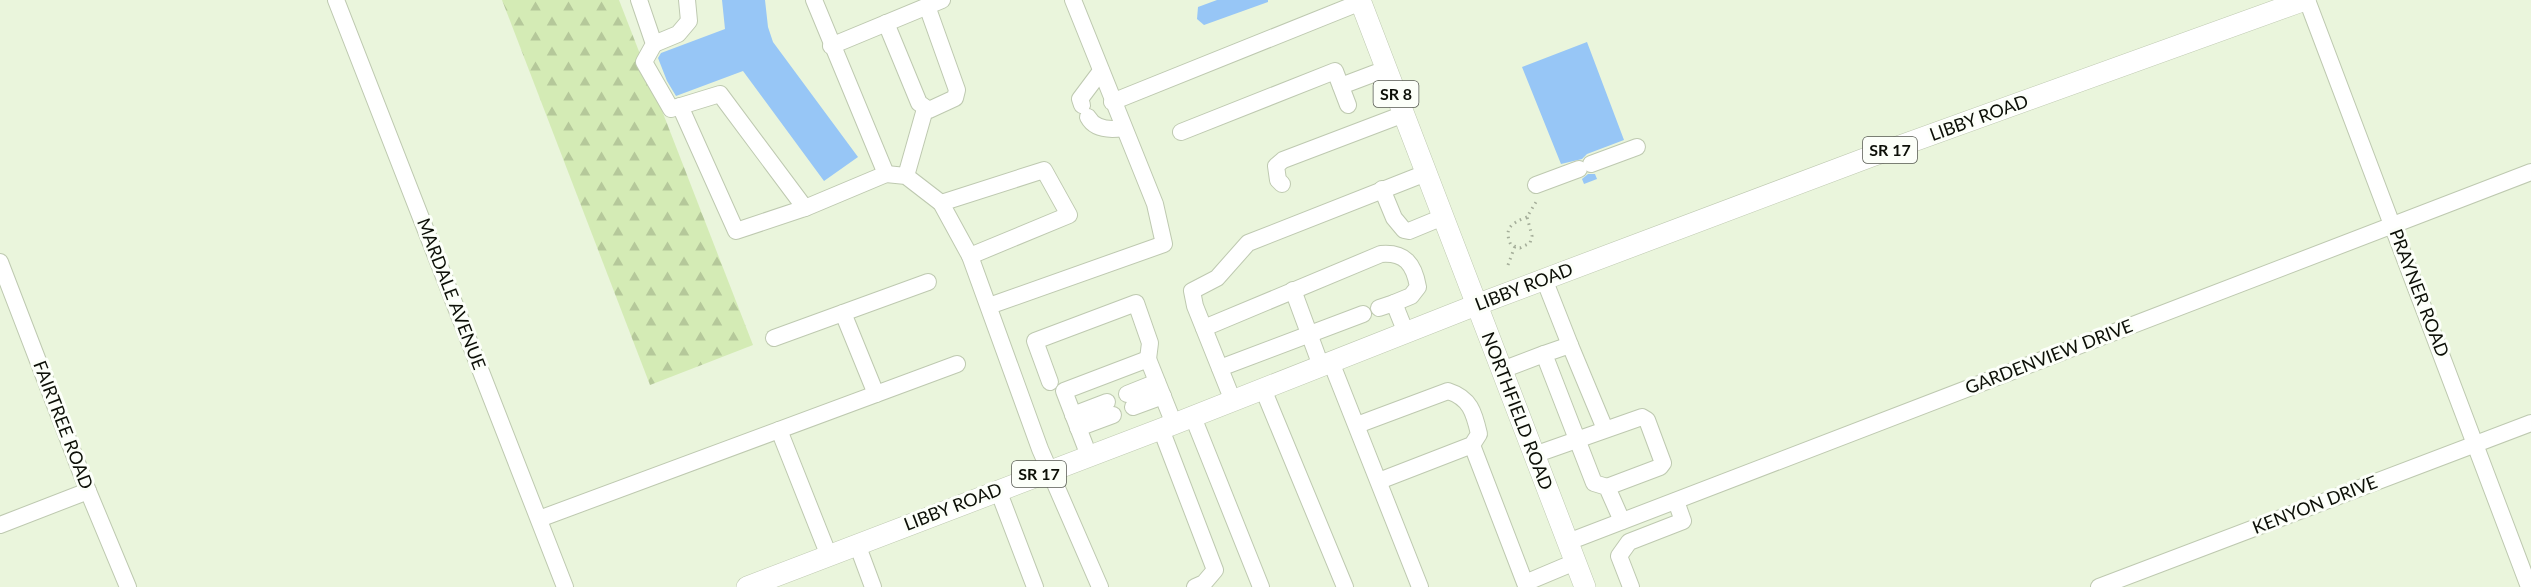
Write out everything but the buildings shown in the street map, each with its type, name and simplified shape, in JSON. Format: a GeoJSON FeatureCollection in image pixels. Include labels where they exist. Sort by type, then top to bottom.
{"type":"FeatureCollection","features":[{"type":"Feature","properties":{"kind":"main road","name":"LIBBY ROAD"},"geometry":{"type":"LineString","coordinates":[[747,587],[1544,279],[1872,156],[2306,0]]}},
{"type":"Feature","properties":{"kind":"main road","name":"NORTHFIELD ROAD"},"geometry":{"type":"LineString","coordinates":[[1360,1],[1585,587]]}},
{"type":"Feature","properties":{"kind":"street","name":"MARDALE AVENUE"},"geometry":{"type":"LineString","coordinates":[[336,0],[565,587]]}},
{"type":"Feature","properties":{"kind":"street"},"geometry":{"type":"LineString","coordinates":[[639,0],[654,44]]}},
{"type":"Feature","properties":{"kind":"street"},"geometry":{"type":"LineString","coordinates":[[687,0],[689,21],[683,30],[654,44],[644,62],[670,110],[720,94],[805,208]]}},
{"type":"Feature","properties":{"kind":"street"},"geometry":{"type":"LineString","coordinates":[[814,0],[831,46],[886,174]]}},
{"type":"Feature","properties":{"kind":"street"},"geometry":{"type":"LineString","coordinates":[[989,306],[1164,244],[1155,204],[1112,102],[1073,0]]}},
{"type":"Feature","properties":{"kind":"street","name":"PRAYNER ROAD"},"geometry":{"type":"LineString","coordinates":[[2306,0],[2529,587]]}},
{"type":"Feature","properties":{"kind":"street"},"geometry":{"type":"LineString","coordinates":[[1112,102],[1360,1]]}},
{"type":"Feature","properties":{"kind":"street"},"geometry":{"type":"LineString","coordinates":[[831,46],[934,3],[957,94],[952,100],[925,109]]}},
{"type":"Feature","properties":{"kind":"street"},"geometry":{"type":"LineString","coordinates":[[886,23],[919,104],[925,109]]}},
{"type":"Feature","properties":{"kind":"street"},"geometry":{"type":"LineString","coordinates":[[1341,86],[1386,69]]}},
{"type":"Feature","properties":{"kind":"street"},"geometry":{"type":"LineString","coordinates":[[1181,132],[1335,70],[1348,105]]}},
{"type":"Feature","properties":{"kind":"street"},"geometry":{"type":"LineString","coordinates":[[1101,71],[1083,92],[1080,99],[1091,123],[1108,130],[1123,128]]}},
{"type":"Feature","properties":{"kind":"street"},"geometry":{"type":"LineString","coordinates":[[680,106],[736,231],[805,208],[886,174],[906,176],[941,203],[970,256],[1050,470],[1100,587]]}},
{"type":"Feature","properties":{"kind":"street"},"geometry":{"type":"LineString","coordinates":[[906,176],[925,109]]}},
{"type":"Feature","properties":{"kind":"street"},"geometry":{"type":"LineString","coordinates":[[1282,184],[1278,180],[1276,166],[1283,160],[1404,114]]}},
{"type":"Feature","properties":{"kind":"street"},"geometry":{"type":"LineString","coordinates":[[1538,190],[1585,167],[1637,147]]}},
{"type":"Feature","properties":{"kind":"street"},"geometry":{"type":"LineString","coordinates":[[941,203],[1044,170],[1069,215],[970,256]]}},
{"type":"Feature","properties":{"kind":"street","name":"GARDENVIEW DRIVE"},"geometry":{"type":"LineString","coordinates":[[1568,542],[2531,172]]}},
{"type":"Feature","properties":{"kind":"street"},"geometry":{"type":"LineString","coordinates":[[1233,401],[1192,298],[1192,291],[1217,278],[1248,243],[1426,173]]}},
{"type":"Feature","properties":{"kind":"street"},"geometry":{"type":"LineString","coordinates":[[1383,189],[1394,218],[1404,230],[1443,218]]}},
{"type":"Feature","properties":{"kind":"street"},"geometry":{"type":"LineString","coordinates":[[1204,328],[1381,254],[1395,253],[1406,259],[1412,268],[1418,287],[1411,296],[1387,306],[1406,333]]}},
{"type":"Feature","properties":{"kind":"street","name":"FAIRTREE ROAD"},"geometry":{"type":"LineString","coordinates":[[0,262],[88,491],[128,587]]}},
{"type":"Feature","properties":{"kind":"street"},"geometry":{"type":"LineString","coordinates":[[1544,279],[1605,429]]}},
{"type":"Feature","properties":{"kind":"street"},"geometry":{"type":"LineString","coordinates":[[774,338],[928,282]]}},
{"type":"Feature","properties":{"kind":"street"},"geometry":{"type":"LineString","coordinates":[[1293,290],[1309,334],[1357,425],[1420,587]]}},
{"type":"Feature","properties":{"kind":"street"},"geometry":{"type":"LineString","coordinates":[[1050,382],[1035,341],[1136,303],[1150,344],[1148,358],[1160,389],[1261,587]]}},
{"type":"Feature","properties":{"kind":"street"},"geometry":{"type":"LineString","coordinates":[[843,313],[876,394]]}},
{"type":"Feature","properties":{"kind":"street"},"geometry":{"type":"LineString","coordinates":[[1220,368],[1363,314]]}},
{"type":"Feature","properties":{"kind":"street"},"geometry":{"type":"LineString","coordinates":[[1502,370],[1570,345]]}},
{"type":"Feature","properties":{"kind":"street"},"geometry":{"type":"LineString","coordinates":[[1534,455],[1577,440],[1605,429],[1642,417],[1647,420],[1663,463],[1660,468],[1607,487],[1594,483],[1577,440],[1544,354]]}},
{"type":"Feature","properties":{"kind":"street"},"geometry":{"type":"LineString","coordinates":[[1089,456],[1064,391],[1148,358]]}},
{"type":"Feature","properties":{"kind":"street"},"geometry":{"type":"LineString","coordinates":[[539,519],[957,364]]}},
{"type":"Feature","properties":{"kind":"street"},"geometry":{"type":"LineString","coordinates":[[1130,400],[1160,389]]}},
{"type":"Feature","properties":{"kind":"street"},"geometry":{"type":"LineString","coordinates":[[1263,389],[1345,587]]}},
{"type":"Feature","properties":{"kind":"street"},"geometry":{"type":"LineString","coordinates":[[1357,425],[1448,391],[1462,396],[1475,415],[1479,434],[1472,445],[1379,481]]}},
{"type":"Feature","properties":{"kind":"street"},"geometry":{"type":"LineString","coordinates":[[1076,422],[1110,408]]}},
{"type":"Feature","properties":{"kind":"street"},"geometry":{"type":"LineString","coordinates":[[1176,423],[1215,570],[1204,583],[1195,587]]}},
{"type":"Feature","properties":{"kind":"street","name":"KENYON DRIVE"},"geometry":{"type":"LineString","coordinates":[[2099,587],[2531,423]]}},
{"type":"Feature","properties":{"kind":"street"},"geometry":{"type":"LineString","coordinates":[[779,430],[828,556]]}},
{"type":"Feature","properties":{"kind":"street"},"geometry":{"type":"LineString","coordinates":[[1472,445],[1520,585],[1575,562]]}},
{"type":"Feature","properties":{"kind":"street"},"geometry":{"type":"LineString","coordinates":[[1607,487],[1622,521]]}},
{"type":"Feature","properties":{"kind":"street"},"geometry":{"type":"LineString","coordinates":[[998,490],[1035,587]]}},
{"type":"Feature","properties":{"kind":"street"},"geometry":{"type":"LineString","coordinates":[[0,525],[88,491]]}},
{"type":"Feature","properties":{"kind":"street"},"geometry":{"type":"LineString","coordinates":[[1631,587],[1619,556],[1629,542],[1683,521],[1676,501]]}},
{"type":"Feature","properties":{"kind":"street"},"geometry":{"type":"LineString","coordinates":[[857,544],[873,587]]}},
{"type":"Feature","properties":{"kind":"path"},"geometry":{"type":"LineString","coordinates":[[1527,218],[1514,223],[1508,229],[1507,238],[1511,245],[1520,248],[1530,243],[1532,236],[1527,218],[1538,190]]}},
{"type":"Feature","properties":{"kind":"path"},"geometry":{"type":"LineString","coordinates":[[1508,265],[1515,246]]}},
{"type":"Feature","properties":{"kind":"green space"},"geometry":{"type":"Polygon","coordinates":[[[502,0],[619,0],[753,345],[650,385],[502,0]]]}}]}
